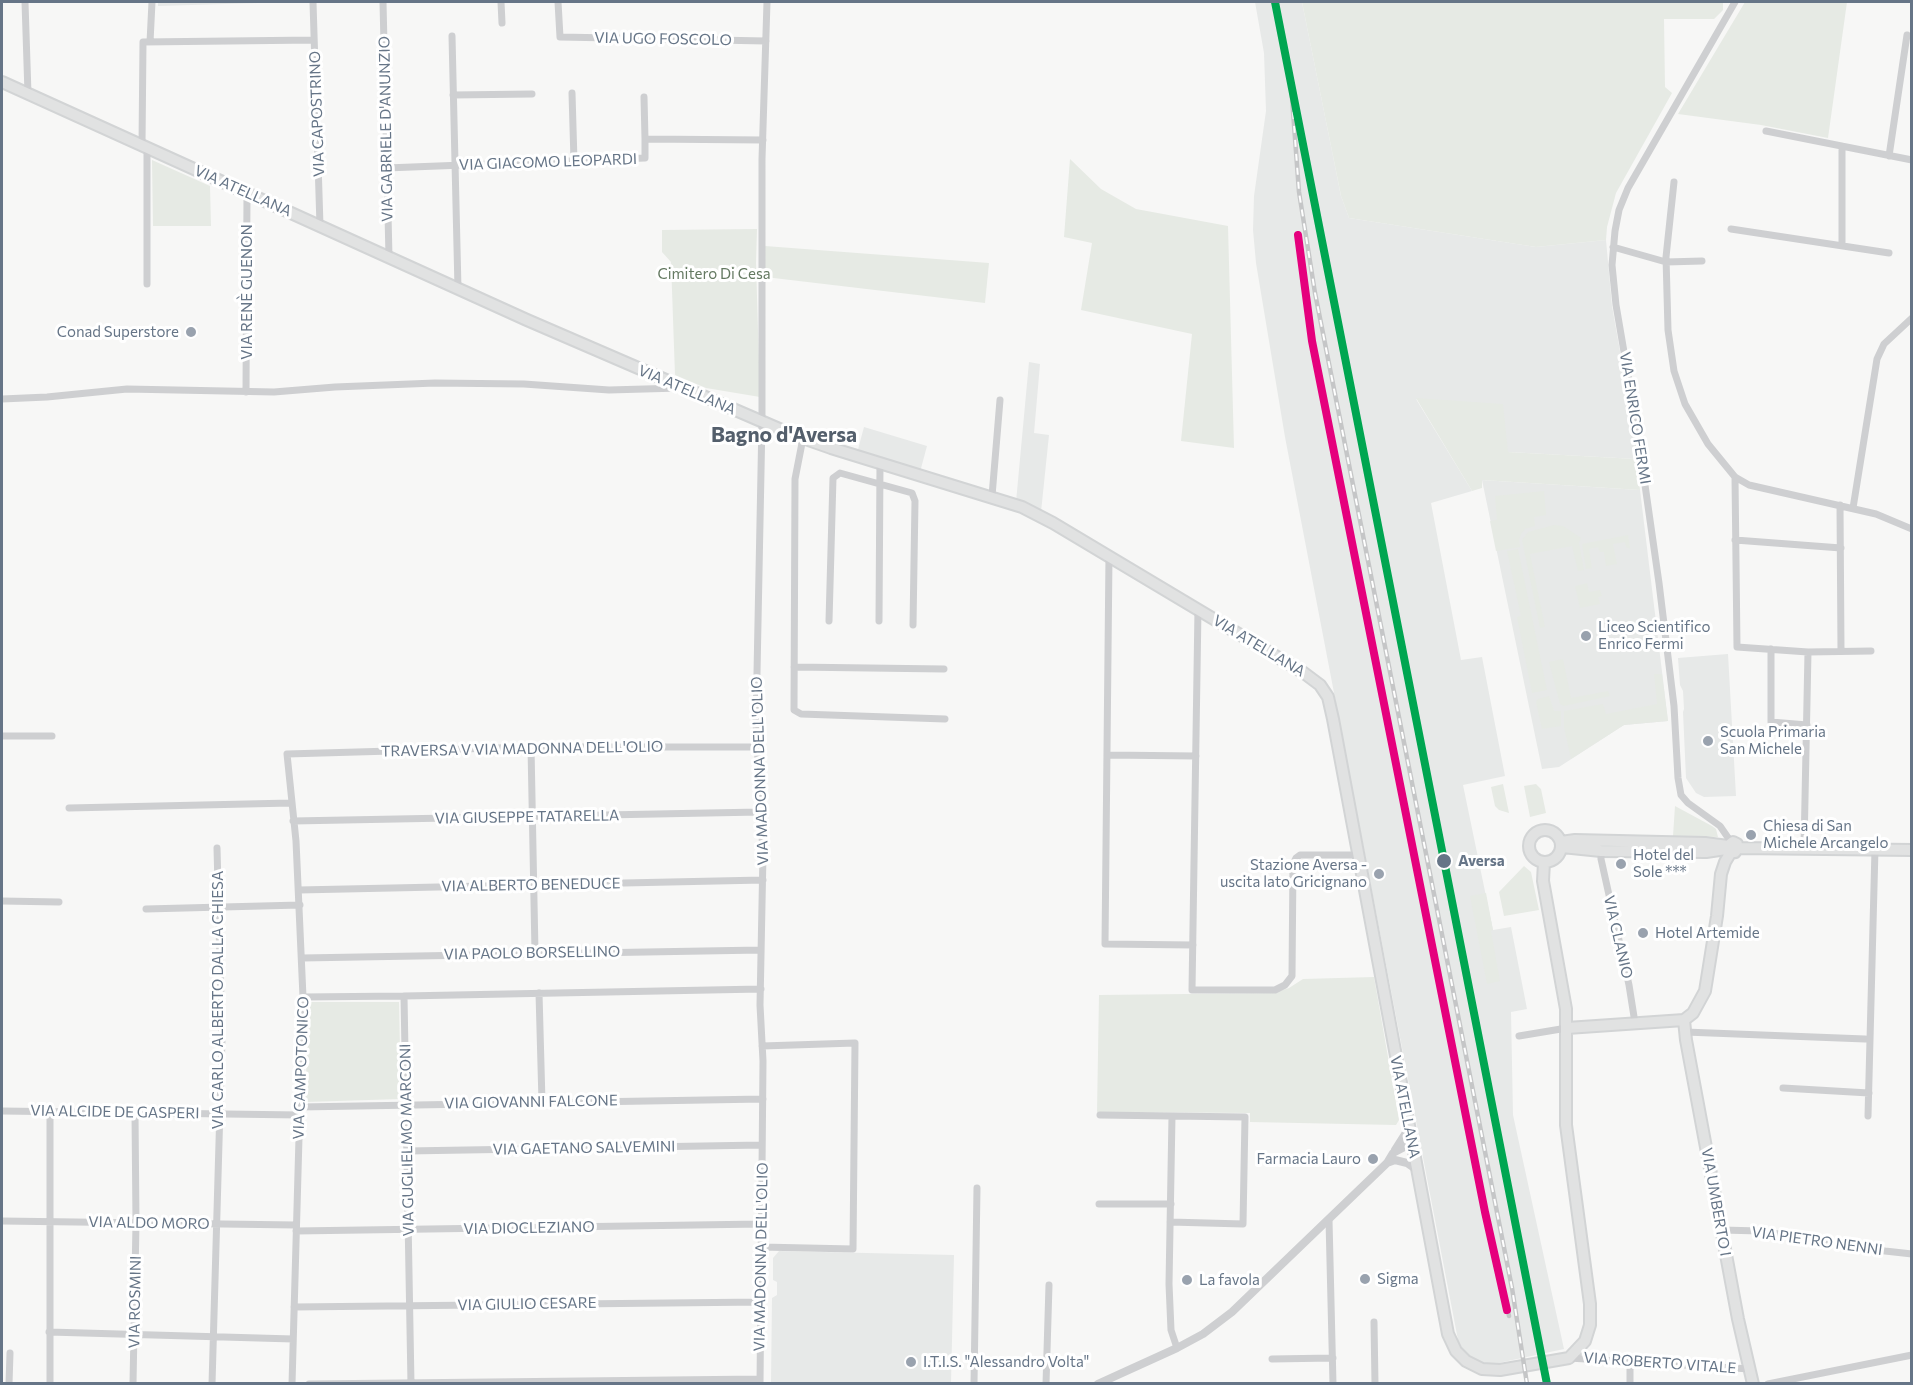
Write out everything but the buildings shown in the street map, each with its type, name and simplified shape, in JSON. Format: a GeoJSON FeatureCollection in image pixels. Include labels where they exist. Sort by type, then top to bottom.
{"type":"FeatureCollection","features":[{"type":"Feature","properties":{"kind":"main road","name":"VIA ATELLANA"},"geometry":{"type":"LineString","coordinates":[[2,82],[682,388],[803,438],[1022,507],[1043,517],[1198,609],[1320,685],[1328,697],[1333,720],[1448,1334],[1456,1351],[1466,1361],[1482,1369],[1500,1370],[1569,1358]]}},
{"type":"Feature","properties":{"kind":"main road"},"geometry":{"type":"LineString","coordinates":[[1550,830],[1559,837],[1561,844],[1556,858],[1544,862],[1534,857],[1529,848],[1529,842],[1535,833],[1550,830]]}},
{"type":"Feature","properties":{"kind":"main road"},"geometry":{"type":"LineString","coordinates":[[1561,844],[1575,840],[1705,843],[1731,847],[1911,850]]}},
{"type":"Feature","properties":{"kind":"main road"},"geometry":{"type":"LineString","coordinates":[[1561,844],[1601,850],[1706,852],[1731,847]]}},
{"type":"Feature","properties":{"kind":"main road"},"geometry":{"type":"LineString","coordinates":[[1567,1028],[1684,1020],[1694,1013],[1705,991],[1721,874],[1731,847]]}},
{"type":"Feature","properties":{"kind":"main road"},"geometry":{"type":"LineString","coordinates":[[1544,862],[1544,881],[1566,1009],[1566,1125],[1590,1304],[1590,1325],[1585,1341],[1569,1358]]}},
{"type":"Feature","properties":{"kind":"main road","name":"VIA UMBERTO I"},"geometry":{"type":"LineString","coordinates":[[1684,1020],[1738,1319],[1753,1383]]}},
{"type":"Feature","properties":{"kind":"street"},"geometry":{"type":"LineString","coordinates":[[25,2],[28,94]]}},
{"type":"Feature","properties":{"kind":"street"},"geometry":{"type":"LineString","coordinates":[[150,42],[152,2]]}},
{"type":"Feature","properties":{"kind":"street","name":"VIA CAPOSTRINO"},"geometry":{"type":"LineString","coordinates":[[313,2],[320,226]]}},
{"type":"Feature","properties":{"kind":"street","name":"VIA GABRIELE D'ANUNZIO"},"geometry":{"type":"LineString","coordinates":[[383,2],[389,257]]}},
{"type":"Feature","properties":{"kind":"street"},"geometry":{"type":"LineString","coordinates":[[501,2],[502,23]]}},
{"type":"Feature","properties":{"kind":"street","name":"VIA UGO FOSCOLO"},"geometry":{"type":"LineString","coordinates":[[558,2],[560,37],[766,41]]}},
{"type":"Feature","properties":{"kind":"street"},"geometry":{"type":"LineString","coordinates":[[763,140],[767,2]]}},
{"type":"Feature","properties":{"kind":"street","name":"VIA ENRICO FERMI"},"geometry":{"type":"LineString","coordinates":[[1731,847],[1720,826],[1688,803],[1681,795],[1674,706],[1664,626],[1636,422],[1616,305],[1613,247],[1619,210],[1628,188],[1735,2]]}},
{"type":"Feature","properties":{"kind":"street"},"geometry":{"type":"LineString","coordinates":[[1889,156],[1907,35]]}},
{"type":"Feature","properties":{"kind":"street"},"geometry":{"type":"LineString","coordinates":[[452,36],[458,289]]}},
{"type":"Feature","properties":{"kind":"street"},"geometry":{"type":"LineString","coordinates":[[147,284],[143,42],[314,40]]}},
{"type":"Feature","properties":{"kind":"street"},"geometry":{"type":"LineString","coordinates":[[453,95],[532,93]]}},
{"type":"Feature","properties":{"kind":"street"},"geometry":{"type":"LineString","coordinates":[[572,93],[574,161]]}},
{"type":"Feature","properties":{"kind":"street"},"geometry":{"type":"LineString","coordinates":[[644,97],[645,139]]}},
{"type":"Feature","properties":{"kind":"street"},"geometry":{"type":"LineString","coordinates":[[1766,131],[1911,160]]}},
{"type":"Feature","properties":{"kind":"street","name":"VIA GIACOMO LEOPARDI"},"geometry":{"type":"LineString","coordinates":[[386,168],[645,158],[645,139],[763,140]]}},
{"type":"Feature","properties":{"kind":"street","name":"VIA MADONNA DELL'OLIO"},"geometry":{"type":"LineString","coordinates":[[760,1381],[763,880],[756,747],[762,421],[763,140]]}},
{"type":"Feature","properties":{"kind":"street"},"geometry":{"type":"LineString","coordinates":[[1842,146],[1842,245]]}},
{"type":"Feature","properties":{"kind":"street"},"geometry":{"type":"LineString","coordinates":[[1674,182],[1666,262],[1668,330],[1674,371],[1685,404],[1708,444],[1736,477],[1749,485],[1853,508],[1875,514],[1911,529]]}},
{"type":"Feature","properties":{"kind":"street","name":"VIA RENÈ GUENON"},"geometry":{"type":"LineString","coordinates":[[246,392],[247,193]]}},
{"type":"Feature","properties":{"kind":"street"},"geometry":{"type":"LineString","coordinates":[[1731,229],[1889,253]]}},
{"type":"Feature","properties":{"kind":"street"},"geometry":{"type":"LineString","coordinates":[[1613,247],[1666,262],[1702,261]]}},
{"type":"Feature","properties":{"kind":"street"},"geometry":{"type":"LineString","coordinates":[[1853,508],[1877,359],[1884,344],[1911,318]]}},
{"type":"Feature","properties":{"kind":"street"},"geometry":{"type":"LineString","coordinates":[[2,399],[127,389],[274,392],[435,383],[524,384],[609,390],[682,388]]}},
{"type":"Feature","properties":{"kind":"street"},"geometry":{"type":"LineString","coordinates":[[992,496],[1000,400]]}},
{"type":"Feature","properties":{"kind":"street"},"geometry":{"type":"LineString","coordinates":[[803,438],[795,480],[794,710],[801,714],[945,719]]}},
{"type":"Feature","properties":{"kind":"street"},"geometry":{"type":"LineString","coordinates":[[879,621],[880,463]]}},
{"type":"Feature","properties":{"kind":"street"},"geometry":{"type":"LineString","coordinates":[[829,621],[833,478],[840,473],[912,493],[915,501],[913,625]]}},
{"type":"Feature","properties":{"kind":"street"},"geometry":{"type":"LineString","coordinates":[[1736,477],[1737,647],[1809,652],[1871,651]]}},
{"type":"Feature","properties":{"kind":"street"},"geometry":{"type":"LineString","coordinates":[[1840,505],[1841,650]]}},
{"type":"Feature","properties":{"kind":"street"},"geometry":{"type":"LineString","coordinates":[[1735,540],[1840,548]]}},
{"type":"Feature","properties":{"kind":"street"},"geometry":{"type":"LineString","coordinates":[[1108,556],[1105,944],[1193,945]]}},
{"type":"Feature","properties":{"kind":"street"},"geometry":{"type":"LineString","coordinates":[[1198,609],[1192,990],[1275,990],[1285,985],[1292,976],[1293,864],[1296,858],[1300,855],[1359,855]]}},
{"type":"Feature","properties":{"kind":"street"},"geometry":{"type":"LineString","coordinates":[[1771,649],[1772,722],[1807,725]]}},
{"type":"Feature","properties":{"kind":"street"},"geometry":{"type":"LineString","coordinates":[[1804,848],[1809,652]]}},
{"type":"Feature","properties":{"kind":"street"},"geometry":{"type":"LineString","coordinates":[[794,667],[944,669]]}},
{"type":"Feature","properties":{"kind":"street"},"geometry":{"type":"LineString","coordinates":[[2,736],[52,736]]}},
{"type":"Feature","properties":{"kind":"street"},"geometry":{"type":"LineString","coordinates":[[531,747],[535,952]]}},
{"type":"Feature","properties":{"kind":"street","name":"TRAVERSA V VIA MADONNA DELL'OLIO"},"geometry":{"type":"LineString","coordinates":[[287,754],[531,747],[756,747]]}},
{"type":"Feature","properties":{"kind":"street","name":"VIA CAMPOTONICO"},"geometry":{"type":"LineString","coordinates":[[287,754],[299,890],[303,997],[292,1383]]}},
{"type":"Feature","properties":{"kind":"street"},"geometry":{"type":"LineString","coordinates":[[1107,755],[1196,756]]}},
{"type":"Feature","properties":{"kind":"street"},"geometry":{"type":"LineString","coordinates":[[69,808],[291,803]]}},
{"type":"Feature","properties":{"kind":"street","name":"VIA GIUSEPPE TATARELLA"},"geometry":{"type":"LineString","coordinates":[[293,821],[760,812]]}},
{"type":"Feature","properties":{"kind":"street","name":"VIA CARLO ALBERTO DALLA CHIESA"},"geometry":{"type":"LineString","coordinates":[[212,1383],[222,1027],[217,848]]}},
{"type":"Feature","properties":{"kind":"street"},"geometry":{"type":"LineString","coordinates":[[1868,1116],[1875,849]]}},
{"type":"Feature","properties":{"kind":"street","name":"VIA CLANIO"},"geometry":{"type":"LineString","coordinates":[[1601,850],[1635,1023]]}},
{"type":"Feature","properties":{"kind":"street","name":"VIA ALBERTO BENEDUCE"},"geometry":{"type":"LineString","coordinates":[[299,890],[763,880]]}},
{"type":"Feature","properties":{"kind":"street"},"geometry":{"type":"LineString","coordinates":[[2,901],[59,902]]}},
{"type":"Feature","properties":{"kind":"street"},"geometry":{"type":"LineString","coordinates":[[146,909],[300,906]]}},
{"type":"Feature","properties":{"kind":"street","name":"VIA PAOLO BORSELLINO"},"geometry":{"type":"LineString","coordinates":[[302,958],[535,952],[761,950]]}},
{"type":"Feature","properties":{"kind":"street"},"geometry":{"type":"LineString","coordinates":[[303,997],[761,989]]}},
{"type":"Feature","properties":{"kind":"street"},"geometry":{"type":"LineString","coordinates":[[539,993],[542,1102]]}},
{"type":"Feature","properties":{"kind":"street","name":"VIA GUGLIELMO MARCONI"},"geometry":{"type":"LineString","coordinates":[[404,996],[411,1383]]}},
{"type":"Feature","properties":{"kind":"street"},"geometry":{"type":"LineString","coordinates":[[1520,1036],[1567,1028]]}},
{"type":"Feature","properties":{"kind":"street"},"geometry":{"type":"LineString","coordinates":[[1685,1032],[1864,1039]]}},
{"type":"Feature","properties":{"kind":"street"},"geometry":{"type":"LineString","coordinates":[[761,1247],[853,1249],[855,1043],[762,1046]]}},
{"type":"Feature","properties":{"kind":"street"},"geometry":{"type":"LineString","coordinates":[[1783,1088],[1869,1093]]}},
{"type":"Feature","properties":{"kind":"street","name":"VIA GIOVANNI FALCONE"},"geometry":{"type":"LineString","coordinates":[[300,1111],[406,1104],[763,1099]]}},
{"type":"Feature","properties":{"kind":"street","name":"VIA ALCIDE DE GASPERI"},"geometry":{"type":"LineString","coordinates":[[2,1111],[221,1114],[300,1111]]}},
{"type":"Feature","properties":{"kind":"street"},"geometry":{"type":"LineString","coordinates":[[50,1111],[50,1383]]}},
{"type":"Feature","properties":{"kind":"street","name":"VIA ROSMINI"},"geometry":{"type":"LineString","coordinates":[[134,1383],[135,1113]]}},
{"type":"Feature","properties":{"kind":"street"},"geometry":{"type":"LineString","coordinates":[[1100,1116],[1245,1117],[1243,1224],[1170,1222]]}},
{"type":"Feature","properties":{"kind":"street"},"geometry":{"type":"LineString","coordinates":[[1172,1116],[1170,1314],[1171,1330],[1177,1348]]}},
{"type":"Feature","properties":{"kind":"street"},"geometry":{"type":"LineString","coordinates":[[1098,1383],[1177,1348],[1203,1334],[1232,1312],[1392,1159],[1409,1128]]}},
{"type":"Feature","properties":{"kind":"street","name":"VIA GAETANO SALVEMINI"},"geometry":{"type":"LineString","coordinates":[[407,1151],[762,1145]]}},
{"type":"Feature","properties":{"kind":"street"},"geometry":{"type":"LineString","coordinates":[[1392,1159],[1413,1149]]}},
{"type":"Feature","properties":{"kind":"street"},"geometry":{"type":"LineString","coordinates":[[1392,1159],[1407,1163],[1417,1170]]}},
{"type":"Feature","properties":{"kind":"street"},"geometry":{"type":"LineString","coordinates":[[974,1383],[977,1188]]}},
{"type":"Feature","properties":{"kind":"street"},"geometry":{"type":"LineString","coordinates":[[1099,1204],[1171,1204]]}},
{"type":"Feature","properties":{"kind":"street"},"geometry":{"type":"LineString","coordinates":[[1329,1220],[1333,1383]]}},
{"type":"Feature","properties":{"kind":"street","name":"VIA ALDO MORO"},"geometry":{"type":"LineString","coordinates":[[2,1221],[215,1224],[296,1228]]}},
{"type":"Feature","properties":{"kind":"street","name":"VIA DIOCLEZIANO"},"geometry":{"type":"LineString","coordinates":[[296,1228],[408,1229],[761,1224]]}},
{"type":"Feature","properties":{"kind":"street","name":"VIA PIETRO NENNI"},"geometry":{"type":"LineString","coordinates":[[1722,1230],[1760,1231],[1911,1254]]}},
{"type":"Feature","properties":{"kind":"street"},"geometry":{"type":"LineString","coordinates":[[1046,1383],[1049,1285]]}},
{"type":"Feature","properties":{"kind":"street","name":"VIA GIULIO CESARE"},"geometry":{"type":"LineString","coordinates":[[294,1307],[761,1302]]}},
{"type":"Feature","properties":{"kind":"street"},"geometry":{"type":"LineString","coordinates":[[1374,1322],[1375,1383]]}},
{"type":"Feature","properties":{"kind":"street"},"geometry":{"type":"LineString","coordinates":[[50,1332],[293,1340]]}},
{"type":"Feature","properties":{"kind":"street"},"geometry":{"type":"LineString","coordinates":[[9,1383],[10,1353]]}},
{"type":"Feature","properties":{"kind":"street"},"geometry":{"type":"LineString","coordinates":[[1768,1383],[1911,1355]]}},
{"type":"Feature","properties":{"kind":"street"},"geometry":{"type":"LineString","coordinates":[[1272,1359],[1333,1358]]}},
{"type":"Feature","properties":{"kind":"street","name":"VIA ROBERTO VITALE"},"geometry":{"type":"LineString","coordinates":[[1569,1358],[1750,1369]]}},
{"type":"Feature","properties":{"kind":"street"},"geometry":{"type":"LineString","coordinates":[[1630,1362],[1630,1383]]}},
{"type":"Feature","properties":{"kind":"street"},"geometry":{"type":"LineString","coordinates":[[309,1383],[760,1381]]}},
{"type":"Feature","properties":{"kind":"shaded area"},"geometry":{"type":"Polygon","coordinates":[[[158,2],[292,2],[158,6],[158,2]]]}},
{"type":"Feature","properties":{"kind":"shaded area"},"geometry":{"type":"Polygon","coordinates":[[[1255,2],[1302,2],[1341,196],[1349,218],[1536,247],[1606,240],[1612,306],[1639,458],[1508,452],[1416,399],[1472,491],[1431,503],[1461,660],[1482,657],[1505,776],[1463,785],[1493,930],[1511,927],[1527,1009],[1511,1012],[1513,1115],[1564,1349],[1494,1364],[1483,1363],[1469,1357],[1458,1340],[1285,437],[1256,263],[1253,230],[1254,196],[1266,111],[1264,53],[1255,2]]]}},
{"type":"Feature","properties":{"kind":"shaded area"},"geometry":{"type":"Polygon","coordinates":[[[1029,362],[1040,364],[1034,433],[1049,435],[1041,512],[1016,502],[1029,362]]]}},
{"type":"Feature","properties":{"kind":"shaded area"},"geometry":{"type":"Polygon","coordinates":[[[864,427],[927,446],[920,472],[857,453],[864,427]]]}},
{"type":"Feature","properties":{"kind":"shaded area","name":"Liceo Scientifico Enrico Fermi"},"geometry":{"type":"Polygon","coordinates":[[[1482,480],[1640,490],[1668,721],[1624,725],[1559,767],[1542,769],[1482,480]]]}},
{"type":"Feature","properties":{"kind":"shaded area","name":"Scuola Primaria San Michele"},"geometry":{"type":"Polygon","coordinates":[[[1728,654],[1736,796],[1704,797],[1696,793],[1686,778],[1683,691],[1680,685],[1678,658],[1728,654]]]}},
{"type":"Feature","properties":{"kind":"shaded area"},"geometry":{"type":"Polygon","coordinates":[[[779,1251],[954,1255],[951,1383],[771,1383],[772,1298],[777,1295],[777,1282],[773,1280],[773,1258],[779,1251]]]}},
{"type":"Feature","properties":{"kind":"green space"},"geometry":{"type":"Polygon","coordinates":[[[1302,2],[1723,2],[1723,10],[1714,19],[1664,19],[1665,87],[1672,93],[1616,193],[1606,240],[1536,247],[1349,218],[1341,196],[1302,2]]]}},
{"type":"Feature","properties":{"kind":"green space"},"geometry":{"type":"Polygon","coordinates":[[[1745,2],[1847,2],[1828,138],[1761,125],[1678,114],[1745,2]]]}},
{"type":"Feature","properties":{"kind":"green space"},"geometry":{"type":"Polygon","coordinates":[[[1070,159],[1101,189],[1136,209],[1228,226],[1234,448],[1181,441],[1192,334],[1081,310],[1092,243],[1064,237],[1070,159]]]}},
{"type":"Feature","properties":{"kind":"green space"},"geometry":{"type":"Polygon","coordinates":[[[152,160],[210,186],[211,226],[153,226],[152,160]]]}},
{"type":"Feature","properties":{"kind":"green space","name":"Cimitero Di Cesa"},"geometry":{"type":"Polygon","coordinates":[[[757,229],[760,397],[706,388],[675,375],[671,262],[662,252],[662,230],[757,229]]]}},
{"type":"Feature","properties":{"kind":"green space"},"geometry":{"type":"Polygon","coordinates":[[[765,246],[989,263],[985,303],[765,277],[765,246]]]}},
{"type":"Feature","properties":{"kind":"green space"},"geometry":{"type":"Polygon","coordinates":[[[1416,398],[1503,404],[1508,452],[1636,459],[1640,490],[1482,480],[1482,488],[1472,491],[1416,398]]]}},
{"type":"Feature","properties":{"kind":"green space"},"geometry":{"type":"Polygon","coordinates":[[[1544,491],[1546,515],[1534,517],[1535,526],[1525,529],[1521,534],[1520,547],[1496,551],[1490,521],[1497,520],[1495,496],[1544,491]]]}},
{"type":"Feature","properties":{"kind":"green space"},"geometry":{"type":"Polygon","coordinates":[[[1554,525],[1563,526],[1581,538],[1579,543],[1584,570],[1578,571],[1572,546],[1530,554],[1545,627],[1540,628],[1522,540],[1528,532],[1554,525]]]}},
{"type":"Feature","properties":{"kind":"green space"},"geometry":{"type":"Polygon","coordinates":[[[1628,535],[1630,549],[1626,547],[1625,542],[1613,544],[1617,564],[1606,566],[1604,552],[1600,552],[1598,547],[1589,549],[1592,568],[1586,569],[1582,544],[1628,535]]]}},
{"type":"Feature","properties":{"kind":"green space"},"geometry":{"type":"Polygon","coordinates":[[[1518,549],[1547,690],[1532,693],[1517,617],[1521,616],[1507,551],[1518,549]]]}},
{"type":"Feature","properties":{"kind":"green space"},"geometry":{"type":"Polygon","coordinates":[[[1587,583],[1589,592],[1600,590],[1602,596],[1598,597],[1600,604],[1580,608],[1575,586],[1587,583]]]}},
{"type":"Feature","properties":{"kind":"green space"},"geometry":{"type":"Polygon","coordinates":[[[1563,659],[1571,698],[1608,691],[1610,696],[1564,706],[1560,704],[1549,662],[1563,659]]]}},
{"type":"Feature","properties":{"kind":"green space"},"geometry":{"type":"Polygon","coordinates":[[[1654,674],[1662,674],[1668,721],[1624,725],[1571,759],[1564,727],[1564,711],[1603,704],[1606,714],[1657,704],[1654,674]]]}},
{"type":"Feature","properties":{"kind":"green space"},"geometry":{"type":"Polygon","coordinates":[[[1549,696],[1554,711],[1561,711],[1561,726],[1542,729],[1536,702],[1538,699],[1549,696]]]}},
{"type":"Feature","properties":{"kind":"green space"},"geometry":{"type":"Polygon","coordinates":[[[1503,784],[1509,813],[1495,806],[1491,787],[1503,784]]]}},
{"type":"Feature","properties":{"kind":"green space"},"geometry":{"type":"Polygon","coordinates":[[[1536,784],[1541,789],[1546,813],[1530,817],[1524,786],[1536,784]]]}},
{"type":"Feature","properties":{"kind":"green space"},"geometry":{"type":"Polygon","coordinates":[[[1675,806],[1712,826],[1716,829],[1718,837],[1673,836],[1675,806]]]}},
{"type":"Feature","properties":{"kind":"green space"},"geometry":{"type":"Polygon","coordinates":[[[1524,866],[1531,872],[1539,910],[1504,916],[1499,892],[1524,866]]]}},
{"type":"Feature","properties":{"kind":"green space"},"geometry":{"type":"Polygon","coordinates":[[[1486,893],[1500,981],[1487,984],[1470,896],[1486,893]]]}},
{"type":"Feature","properties":{"kind":"green space"},"geometry":{"type":"Polygon","coordinates":[[[1374,977],[1399,1120],[1396,1125],[1250,1122],[1250,1113],[1097,1112],[1099,995],[1273,993],[1289,988],[1303,979],[1374,977]]]}},
{"type":"Feature","properties":{"kind":"green space"},"geometry":{"type":"Polygon","coordinates":[[[309,1002],[399,1002],[401,1099],[305,1102],[309,1002]]]}},
{"type":"Feature","properties":{"kind":"railway"},"geometry":{"type":"LineString","coordinates":[[1291,84],[1299,192],[1315,293],[1512,1288],[1527,1384]]}},
{"type":"Feature","properties":{"kind":"railway"},"geometry":{"type":"LineString","coordinates":[[1301,262],[1312,341],[1485,1212],[1509,1316]]}},
{"type":"Feature","properties":{"kind":"transit line"},"geometry":{"type":"LineString","coordinates":[[1275,2],[1547,1384]]}},
{"type":"Feature","properties":{"kind":"transit line"},"geometry":{"type":"LineString","coordinates":[[1298,235],[1312,341],[1485,1212],[1507,1310]]}},
{"type":"Feature","properties":{"kind":"place","name":"Conad Superstore"},"geometry":{"type":"Point","coordinates":[191,332]}},
{"type":"Feature","properties":{"kind":"place","name":"Liceo Scientifico Enrico Fermi"},"geometry":{"type":"Point","coordinates":[1586,636]}},
{"type":"Feature","properties":{"kind":"place","name":"Scuola Primaria San Michele"},"geometry":{"type":"Point","coordinates":[1708,741]}},
{"type":"Feature","properties":{"kind":"place","name":"Chiesa di San Michele Arcangelo"},"geometry":{"type":"Point","coordinates":[1751,835]}},
{"type":"Feature","properties":{"kind":"place","name":"Aversa"},"geometry":{"type":"Point","coordinates":[1444,861]}},
{"type":"Feature","properties":{"kind":"place","name":"Hotel del Sole ***"},"geometry":{"type":"Point","coordinates":[1621,864]}},
{"type":"Feature","properties":{"kind":"place","name":"Stazione Aversa - uscita lato Gricignano"},"geometry":{"type":"Point","coordinates":[1379,874]}},
{"type":"Feature","properties":{"kind":"place","name":"Hotel Artemide"},"geometry":{"type":"Point","coordinates":[1643,933]}},
{"type":"Feature","properties":{"kind":"place","name":"Farmacia Lauro"},"geometry":{"type":"Point","coordinates":[1373,1159]}},
{"type":"Feature","properties":{"kind":"place","name":"Sigma"},"geometry":{"type":"Point","coordinates":[1365,1279]}},
{"type":"Feature","properties":{"kind":"place","name":"La favola"},"geometry":{"type":"Point","coordinates":[1187,1280]}},
{"type":"Feature","properties":{"kind":"place","name":"I.T.I.S. \"Alessandro Volta\""},"geometry":{"type":"Point","coordinates":[911,1362]}},
{"type":"Feature","properties":{"kind":"district","name":"Bagno d'Aversa"},"geometry":{"type":"Point","coordinates":[784,435]}}]}
